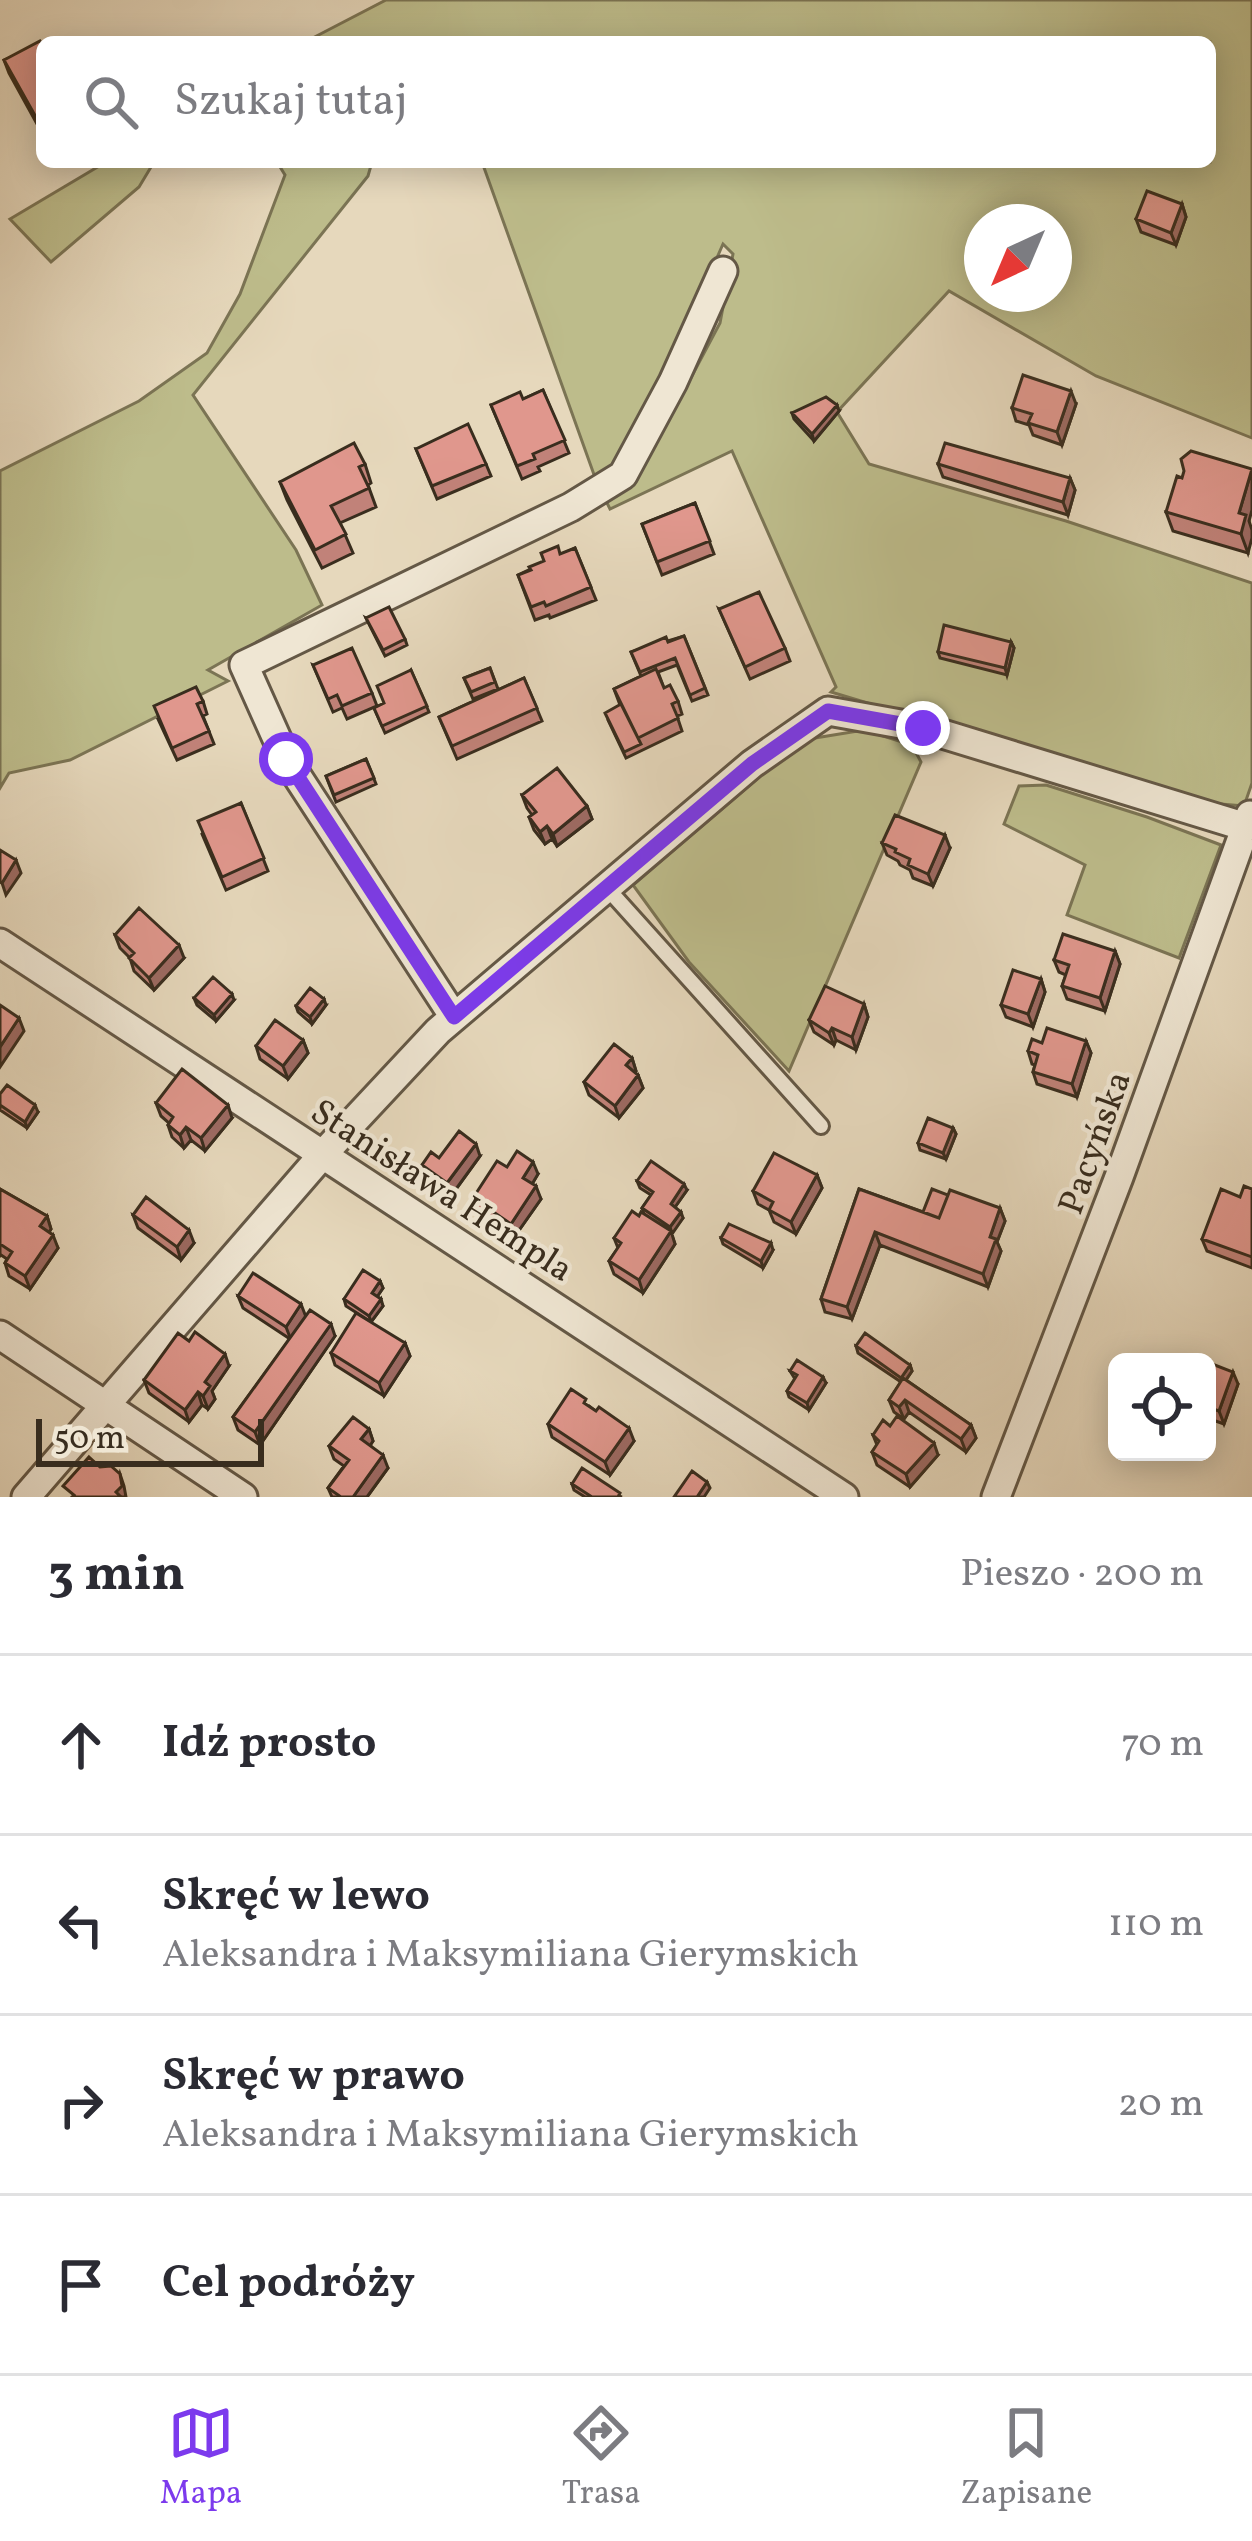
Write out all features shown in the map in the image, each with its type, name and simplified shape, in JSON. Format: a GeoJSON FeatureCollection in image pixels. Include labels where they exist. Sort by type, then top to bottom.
{"type":"FeatureCollection","features":[{"type":"Feature","properties":{"kind":"street"},"geometry":{"type":"LineString","coordinates":[[454,1017],[286,759],[244,665],[572,507],[623,475],[674,382],[723,271]]}},
{"type":"Feature","properties":{"kind":"street"},"geometry":{"type":"LineString","coordinates":[[26,1497],[324,1153],[454,1017],[752,764],[828,711],[923,728],[1249,819]]}},
{"type":"Feature","properties":{"kind":"street","name":"Pacyńska"},"geometry":{"type":"LineString","coordinates":[[996,1497],[1249,819]]}},
{"type":"Feature","properties":{"kind":"street","name":"Stanisława Hempla"},"geometry":{"type":"LineString","coordinates":[[0,943],[844,1497]]}},
{"type":"Feature","properties":{"kind":"street"},"geometry":{"type":"LineString","coordinates":[[0,1335],[243,1497]]}},
{"type":"Feature","properties":{"kind":"lane"},"geometry":{"type":"LineString","coordinates":[[607,888],[821,1126]]}},
{"type":"Feature","properties":{"kind":"shaded area"},"geometry":{"type":"Polygon","coordinates":[[[386,0],[1252,0],[1252,438],[1096,376],[985,312],[1072,312],[1072,204],[964,204],[964,300],[949,291],[837,412],[869,464],[1066,521],[1252,583],[1252,783],[1244,806],[1197,802],[831,692],[836,687],[732,451],[610,509],[606,501],[626,485],[669,419],[720,323],[733,254],[723,244],[653,404],[617,462],[597,483],[484,168],[1216,168],[1216,36],[317,36],[386,0]]]}},
{"type":"Feature","properties":{"kind":"shaded area"},"geometry":{"type":"Polygon","coordinates":[[[96,168],[150,168],[139,187],[51,262],[10,219],[96,168]]]}},
{"type":"Feature","properties":{"kind":"shaded area"},"geometry":{"type":"Polygon","coordinates":[[[281,168],[370,168],[193,395],[296,550],[322,605],[208,670],[228,681],[70,760],[9,773],[0,788],[0,471],[139,401],[207,353],[240,294],[285,175],[281,168]]]}},
{"type":"Feature","properties":{"kind":"shaded area"},"geometry":{"type":"Polygon","coordinates":[[[864,730],[912,745],[921,762],[789,1071],[689,962],[633,885],[792,749],[809,739],[864,730]]]}},
{"type":"Feature","properties":{"kind":"shaded area"},"geometry":{"type":"Polygon","coordinates":[[[1046,785],[1221,845],[1179,958],[1067,915],[1085,865],[1004,824],[1019,786],[1046,785]]]}},
{"type":"Feature","properties":{"kind":"building"},"geometry":{"type":"Polygon","coordinates":[[[36,43],[36,117],[4,60],[36,43]]]}},
{"type":"Feature","properties":{"kind":"building"},"geometry":{"type":"Polygon","coordinates":[[[1147,191],[1182,204],[1171,233],[1136,219],[1147,191]]]}},
{"type":"Feature","properties":{"kind":"building"},"geometry":{"type":"Polygon","coordinates":[[[1023,375],[1071,391],[1057,432],[1028,423],[1032,414],[1012,408],[1023,375]]]}},
{"type":"Feature","properties":{"kind":"building"},"geometry":{"type":"Polygon","coordinates":[[[543,390],[565,440],[517,466],[491,405],[520,392],[523,399],[543,390]]]}},
{"type":"Feature","properties":{"kind":"building"},"geometry":{"type":"Polygon","coordinates":[[[826,397],[837,405],[812,434],[792,413],[826,397]]]}},
{"type":"Feature","properties":{"kind":"building"},"geometry":{"type":"Polygon","coordinates":[[[468,424],[486,464],[432,486],[416,449],[468,424]]]}},
{"type":"Feature","properties":{"kind":"building"},"geometry":{"type":"Polygon","coordinates":[[[354,443],[365,464],[359,467],[369,488],[331,506],[346,534],[315,550],[280,482],[354,443]]]}},
{"type":"Feature","properties":{"kind":"building"},"geometry":{"type":"Polygon","coordinates":[[[945,443],[1070,478],[1063,502],[938,464],[945,443]]]}},
{"type":"Feature","properties":{"kind":"building"},"geometry":{"type":"Polygon","coordinates":[[[1191,451],[1252,469],[1239,513],[1246,515],[1241,534],[1166,512],[1177,476],[1182,478],[1184,471],[1181,459],[1191,451]]]}},
{"type":"Feature","properties":{"kind":"building"},"geometry":{"type":"Polygon","coordinates":[[[695,503],[710,541],[657,562],[642,524],[695,503]]]}},
{"type":"Feature","properties":{"kind":"building"},"geometry":{"type":"Polygon","coordinates":[[[558,546],[560,554],[575,548],[591,587],[546,606],[544,602],[531,607],[518,575],[544,561],[541,553],[558,546]]]}},
{"type":"Feature","properties":{"kind":"building"},"geometry":{"type":"Polygon","coordinates":[[[759,592],[785,648],[745,667],[719,609],[759,592]]]}},
{"type":"Feature","properties":{"kind":"building"},"geometry":{"type":"Polygon","coordinates":[[[389,607],[405,639],[383,650],[366,618],[389,607]]]}},
{"type":"Feature","properties":{"kind":"building"},"geometry":{"type":"Polygon","coordinates":[[[944,625],[1011,642],[1005,668],[938,652],[944,625]]]}},
{"type":"Feature","properties":{"kind":"building"},"geometry":{"type":"Polygon","coordinates":[[[684,636],[705,688],[690,695],[675,658],[640,672],[631,652],[666,637],[668,642],[684,636]]]}},
{"type":"Feature","properties":{"kind":"building"},"geometry":{"type":"Polygon","coordinates":[[[352,648],[372,693],[342,706],[337,695],[328,699],[313,665],[352,648]]]}},
{"type":"Feature","properties":{"kind":"building"},"geometry":{"type":"Polygon","coordinates":[[[490,668],[495,682],[471,692],[464,678],[490,668]]]}},
{"type":"Feature","properties":{"kind":"building"},"geometry":{"type":"Polygon","coordinates":[[[656,669],[664,688],[670,685],[678,701],[672,704],[678,718],[638,738],[614,689],[656,669]]]}},
{"type":"Feature","properties":{"kind":"building"},"geometry":{"type":"Polygon","coordinates":[[[411,670],[427,706],[382,726],[374,708],[384,703],[377,686],[411,670]]]}},
{"type":"Feature","properties":{"kind":"building"},"geometry":{"type":"Polygon","coordinates":[[[524,678],[537,708],[452,746],[439,717],[524,678]]]}},
{"type":"Feature","properties":{"kind":"building"},"geometry":{"type":"Polygon","coordinates":[[[196,687],[203,701],[197,704],[209,731],[172,748],[154,706],[196,687]]]}},
{"type":"Feature","properties":{"kind":"building"},"geometry":{"type":"Polygon","coordinates":[[[621,704],[641,744],[624,752],[605,713],[621,704]]]}},
{"type":"Feature","properties":{"kind":"building"},"geometry":{"type":"Polygon","coordinates":[[[366,759],[374,778],[334,795],[326,776],[366,759]]]}},
{"type":"Feature","properties":{"kind":"building"},"geometry":{"type":"Polygon","coordinates":[[[557,768],[587,806],[553,834],[547,826],[540,832],[529,817],[536,812],[522,795],[557,768]]]}},
{"type":"Feature","properties":{"kind":"building"},"geometry":{"type":"Polygon","coordinates":[[[241,803],[264,858],[222,877],[198,821],[241,803]]]}},
{"type":"Feature","properties":{"kind":"building"},"geometry":{"type":"Polygon","coordinates":[[[895,815],[945,835],[928,874],[908,865],[910,859],[882,843],[895,815]]]}},
{"type":"Feature","properties":{"kind":"building"},"geometry":{"type":"Polygon","coordinates":[[[0,850],[16,860],[2,883],[0,882],[0,850]]]}},
{"type":"Feature","properties":{"kind":"building"},"geometry":{"type":"Polygon","coordinates":[[[139,908],[179,945],[149,978],[129,958],[134,953],[115,935],[139,908]]]}},
{"type":"Feature","properties":{"kind":"building"},"geometry":{"type":"Polygon","coordinates":[[[1063,934],[1115,951],[1100,998],[1062,986],[1069,965],[1054,960],[1063,934]]]}},
{"type":"Feature","properties":{"kind":"building"},"geometry":{"type":"Polygon","coordinates":[[[1013,970],[1041,979],[1028,1014],[1001,1005],[1013,970]]]}},
{"type":"Feature","properties":{"kind":"building"},"geometry":{"type":"Polygon","coordinates":[[[213,977],[232,994],[214,1015],[194,998],[213,977]]]}},
{"type":"Feature","properties":{"kind":"building"},"geometry":{"type":"Polygon","coordinates":[[[825,986],[864,1004],[852,1037],[832,1028],[829,1033],[809,1020],[825,986]]]}},
{"type":"Feature","properties":{"kind":"building"},"geometry":{"type":"Polygon","coordinates":[[[310,988],[324,999],[310,1017],[296,1006],[310,988]]]}},
{"type":"Feature","properties":{"kind":"building"},"geometry":{"type":"Polygon","coordinates":[[[0,1005],[19,1018],[0,1047],[0,1005]]]}},
{"type":"Feature","properties":{"kind":"building"},"geometry":{"type":"Polygon","coordinates":[[[275,1020],[303,1040],[283,1066],[256,1046],[275,1020]]]}},
{"type":"Feature","properties":{"kind":"building"},"geometry":{"type":"Polygon","coordinates":[[[1047,1028],[1086,1041],[1072,1084],[1033,1072],[1038,1055],[1028,1051],[1032,1039],[1042,1043],[1047,1028]]]}},
{"type":"Feature","properties":{"kind":"building"},"geometry":{"type":"Polygon","coordinates":[[[614,1044],[632,1058],[626,1065],[638,1075],[615,1106],[584,1082],[614,1044]]]}},
{"type":"Feature","properties":{"kind":"building"},"geometry":{"type":"Polygon","coordinates":[[[182,1069],[228,1105],[201,1138],[186,1127],[180,1135],[168,1125],[173,1117],[156,1103],[182,1069]]]}},
{"type":"Feature","properties":{"kind":"building"},"geometry":{"type":"Polygon","coordinates":[[[7,1085],[35,1105],[25,1122],[0,1105],[0,1094],[7,1085]]]}},
{"type":"Feature","properties":{"kind":"building"},"geometry":{"type":"Polygon","coordinates":[[[928,1118],[953,1128],[943,1153],[918,1143],[928,1118]]]}},
{"type":"Feature","properties":{"kind":"building"},"geometry":{"type":"Polygon","coordinates":[[[459,1131],[476,1144],[447,1183],[422,1165],[431,1152],[439,1158],[459,1131]]]}},
{"type":"Feature","properties":{"kind":"building"},"geometry":{"type":"Polygon","coordinates":[[[517,1151],[533,1162],[523,1178],[536,1186],[511,1224],[473,1198],[497,1161],[507,1167],[517,1151]]]}},
{"type":"Feature","properties":{"kind":"building"},"geometry":{"type":"Polygon","coordinates":[[[774,1153],[817,1175],[791,1222],[769,1210],[773,1202],[753,1191],[774,1153]]]}},
{"type":"Feature","properties":{"kind":"building"},"geometry":{"type":"Polygon","coordinates":[[[651,1161],[684,1184],[671,1204],[681,1212],[670,1227],[642,1208],[653,1192],[637,1181],[651,1161]]]}},
{"type":"Feature","properties":{"kind":"building"},"geometry":{"type":"Polygon","coordinates":[[[1244,1186],[1252,1189],[1252,1257],[1202,1239],[1221,1189],[1240,1197],[1244,1186]]]}},
{"type":"Feature","properties":{"kind":"building"},"geometry":{"type":"Polygon","coordinates":[[[0,1189],[47,1216],[40,1226],[53,1235],[25,1276],[5,1263],[12,1252],[0,1244],[0,1189]]]}},
{"type":"Feature","properties":{"kind":"building"},"geometry":{"type":"Polygon","coordinates":[[[859,1189],[939,1218],[950,1190],[1000,1208],[990,1237],[996,1239],[983,1274],[875,1232],[847,1307],[821,1299],[859,1189]]]}},
{"type":"Feature","properties":{"kind":"building"},"geometry":{"type":"Polygon","coordinates":[[[932,1189],[948,1195],[939,1218],[923,1212],[932,1189]]]}},
{"type":"Feature","properties":{"kind":"building"},"geometry":{"type":"Polygon","coordinates":[[[146,1197],[189,1230],[177,1247],[133,1215],[146,1197]]]}},
{"type":"Feature","properties":{"kind":"building"},"geometry":{"type":"Polygon","coordinates":[[[632,1211],[671,1231],[639,1280],[609,1261],[621,1243],[614,1238],[632,1211]]]}},
{"type":"Feature","properties":{"kind":"building"},"geometry":{"type":"Polygon","coordinates":[[[729,1224],[771,1243],[761,1261],[721,1238],[729,1224]]]}},
{"type":"Feature","properties":{"kind":"building"},"geometry":{"type":"Polygon","coordinates":[[[363,1270],[380,1281],[372,1293],[381,1299],[369,1316],[344,1299],[363,1270]]]}},
{"type":"Feature","properties":{"kind":"building"},"geometry":{"type":"Polygon","coordinates":[[[253,1273],[301,1304],[286,1327],[238,1296],[253,1273]]]}},
{"type":"Feature","properties":{"kind":"building"},"geometry":{"type":"Polygon","coordinates":[[[310,1310],[331,1324],[255,1432],[233,1417],[310,1310]]]}},
{"type":"Feature","properties":{"kind":"building"},"geometry":{"type":"Polygon","coordinates":[[[356,1313],[405,1343],[379,1383],[331,1353],[356,1313]]]}},
{"type":"Feature","properties":{"kind":"building"},"geometry":{"type":"Polygon","coordinates":[[[195,1332],[225,1354],[205,1382],[210,1386],[203,1396],[198,1392],[185,1410],[144,1380],[178,1333],[189,1341],[195,1332]]]}},
{"type":"Feature","properties":{"kind":"building"},"geometry":{"type":"Polygon","coordinates":[[[865,1333],[910,1365],[901,1378],[856,1346],[865,1333]]]}},
{"type":"Feature","properties":{"kind":"building"},"geometry":{"type":"Polygon","coordinates":[[[797,1360],[823,1377],[807,1403],[787,1391],[797,1375],[790,1371],[797,1360]]]}},
{"type":"Feature","properties":{"kind":"building"},"geometry":{"type":"Polygon","coordinates":[[[1216,1365],[1233,1372],[1216,1410],[1216,1365]]]}},
{"type":"Feature","properties":{"kind":"building"},"geometry":{"type":"Polygon","coordinates":[[[903,1378],[971,1425],[961,1439],[905,1400],[899,1407],[889,1400],[903,1378]]]}},
{"type":"Feature","properties":{"kind":"building"},"geometry":{"type":"Polygon","coordinates":[[[571,1389],[586,1399],[584,1403],[596,1411],[599,1407],[629,1428],[605,1462],[548,1424],[571,1389]]]}},
{"type":"Feature","properties":{"kind":"building"},"geometry":{"type":"Polygon","coordinates":[[[897,1416],[934,1443],[906,1474],[872,1452],[879,1441],[873,1435],[883,1420],[890,1426],[897,1416]]]}},
{"type":"Feature","properties":{"kind":"building"},"geometry":{"type":"Polygon","coordinates":[[[353,1417],[369,1429],[361,1439],[383,1455],[353,1497],[341,1497],[328,1488],[349,1460],[329,1446],[353,1417]]]}},
{"type":"Feature","properties":{"kind":"building"},"geometry":{"type":"Polygon","coordinates":[[[89,1457],[120,1474],[122,1486],[116,1492],[121,1497],[72,1497],[63,1486],[89,1457]]]}},
{"type":"Feature","properties":{"kind":"building"},"geometry":{"type":"Polygon","coordinates":[[[582,1468],[620,1493],[618,1497],[592,1497],[572,1484],[582,1468]]]}},
{"type":"Feature","properties":{"kind":"building"},"geometry":{"type":"Polygon","coordinates":[[[692,1471],[707,1482],[697,1497],[674,1497],[692,1471]]]}},
{"type":"Feature","properties":{"kind":"route"},"geometry":{"type":"LineString","coordinates":[[286,759],[454,1017],[752,764],[828,711],[923,728]]}}]}
